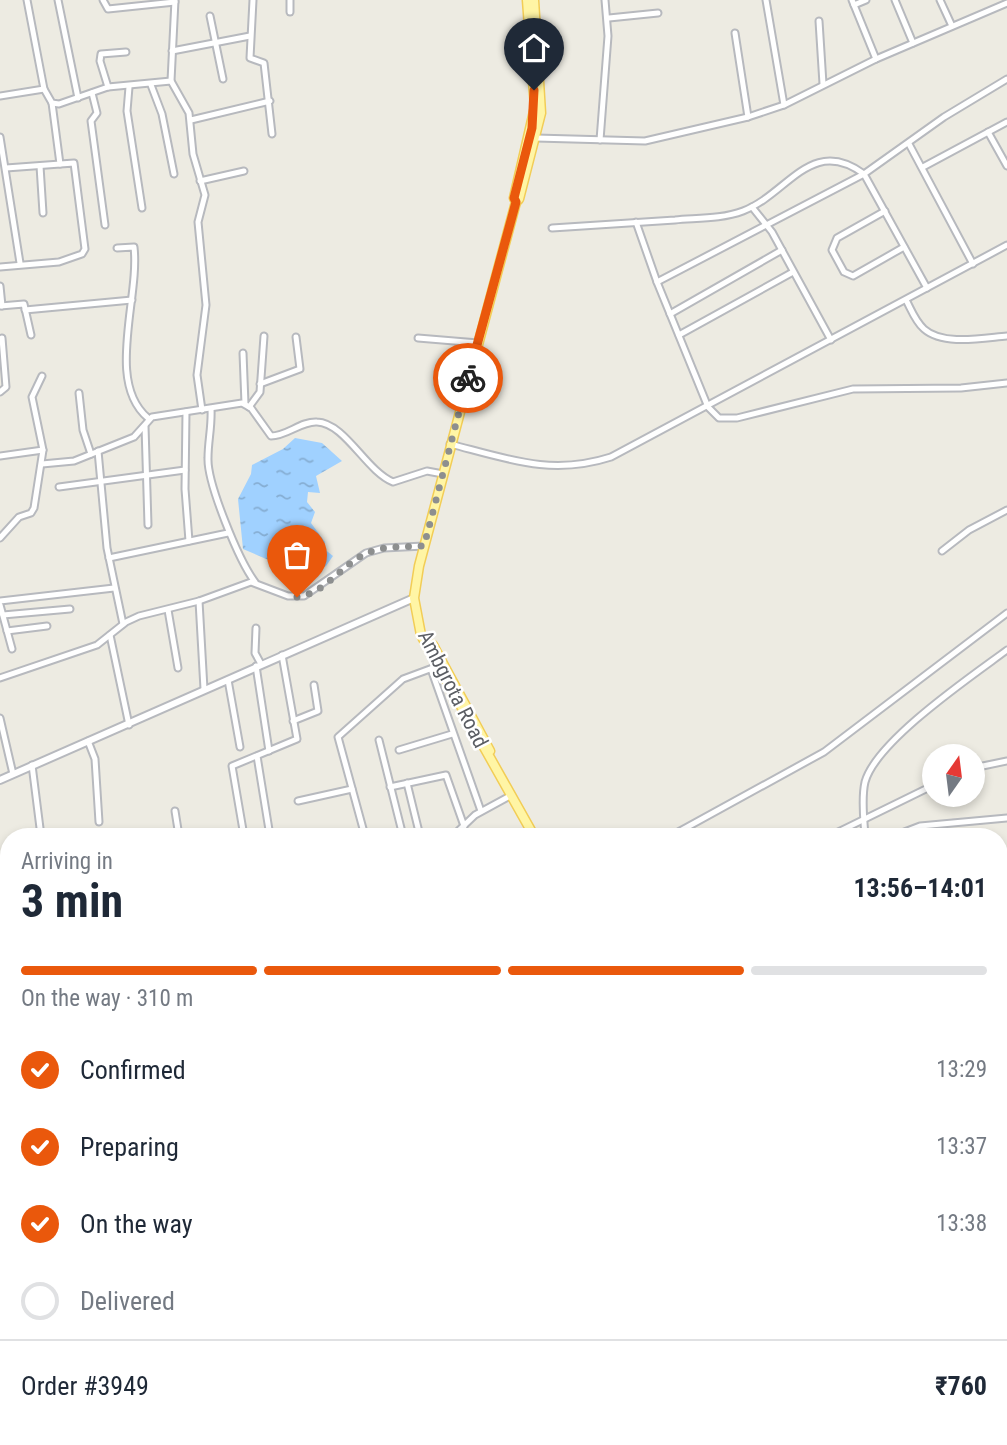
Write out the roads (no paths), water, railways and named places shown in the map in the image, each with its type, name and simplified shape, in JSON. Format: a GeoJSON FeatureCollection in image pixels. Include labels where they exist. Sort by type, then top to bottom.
{"type":"FeatureCollection","features":[{"type":"Feature","properties":{"kind":"main road","name":"Ambgrota Road"},"geometry":{"type":"LineString","coordinates":[[527,0],[535,107],[514,198],[516,202],[450,444],[414,598],[421,629],[435,667],[529,828]]}},
{"type":"Feature","properties":{"kind":"main road"},"geometry":{"type":"LineString","coordinates":[[516,202],[536,138],[541,110],[534,0]]}},
{"type":"Feature","properties":{"kind":"main road"},"geometry":{"type":"LineString","coordinates":[[421,629],[440,657],[508,783],[512,798]]}},
{"type":"Feature","properties":{"kind":"street"},"geometry":{"type":"LineString","coordinates":[[27,0],[44,89],[52,103],[60,164]]}},
{"type":"Feature","properties":{"kind":"street"},"geometry":{"type":"LineString","coordinates":[[58,0],[78,98]]}},
{"type":"Feature","properties":{"kind":"street"},"geometry":{"type":"LineString","coordinates":[[103,0],[108,9],[140,3],[175,1],[171,81],[191,120],[193,154],[205,195],[198,229],[206,305],[197,381],[202,410]]}},
{"type":"Feature","properties":{"kind":"street"},"geometry":{"type":"LineString","coordinates":[[253,0],[250,58],[264,63],[272,134]]}},
{"type":"Feature","properties":{"kind":"street"},"geometry":{"type":"LineString","coordinates":[[290,0],[290,12]]}},
{"type":"Feature","properties":{"kind":"street"},"geometry":{"type":"LineString","coordinates":[[600,140],[608,18],[606,0]]}},
{"type":"Feature","properties":{"kind":"street"},"geometry":{"type":"LineString","coordinates":[[766,0],[784,105]]}},
{"type":"Feature","properties":{"kind":"street"},"geometry":{"type":"LineString","coordinates":[[866,0],[853,3],[876,59]]}},
{"type":"Feature","properties":{"kind":"street"},"geometry":{"type":"LineString","coordinates":[[895,0],[913,43]]}},
{"type":"Feature","properties":{"kind":"street"},"geometry":{"type":"LineString","coordinates":[[940,0],[952,26]]}},
{"type":"Feature","properties":{"kind":"street"},"geometry":{"type":"LineString","coordinates":[[992,0],[995,8]]}},
{"type":"Feature","properties":{"kind":"street"},"geometry":{"type":"LineString","coordinates":[[536,138],[663,138],[748,117],[784,105],[876,59],[1007,3]]}},
{"type":"Feature","properties":{"kind":"street"},"geometry":{"type":"LineString","coordinates":[[608,18],[658,13]]}},
{"type":"Feature","properties":{"kind":"street"},"geometry":{"type":"LineString","coordinates":[[209,16],[223,79]]}},
{"type":"Feature","properties":{"kind":"street"},"geometry":{"type":"LineString","coordinates":[[819,21],[823,84]]}},
{"type":"Feature","properties":{"kind":"street"},"geometry":{"type":"LineString","coordinates":[[735,33],[748,117]]}},
{"type":"Feature","properties":{"kind":"street"},"geometry":{"type":"LineString","coordinates":[[172,51],[250,36]]}},
{"type":"Feature","properties":{"kind":"street"},"geometry":{"type":"LineString","coordinates":[[108,87],[100,61],[101,54],[126,52]]}},
{"type":"Feature","properties":{"kind":"street"},"geometry":{"type":"LineString","coordinates":[[657,282],[864,174],[944,117],[1007,79]]}},
{"type":"Feature","properties":{"kind":"street"},"geometry":{"type":"LineString","coordinates":[[52,103],[78,98],[108,87],[171,81]]}},
{"type":"Feature","properties":{"kind":"street"},"geometry":{"type":"LineString","coordinates":[[151,85],[162,114],[174,174]]}},
{"type":"Feature","properties":{"kind":"street"},"geometry":{"type":"LineString","coordinates":[[129,87],[127,111],[142,208]]}},
{"type":"Feature","properties":{"kind":"street"},"geometry":{"type":"LineString","coordinates":[[0,96],[44,89]]}},
{"type":"Feature","properties":{"kind":"street"},"geometry":{"type":"LineString","coordinates":[[92,93],[97,113],[91,121],[105,225]]}},
{"type":"Feature","properties":{"kind":"street"},"geometry":{"type":"LineString","coordinates":[[191,120],[270,101]]}},
{"type":"Feature","properties":{"kind":"street"},"geometry":{"type":"LineString","coordinates":[[923,167],[1007,122]]}},
{"type":"Feature","properties":{"kind":"street"},"geometry":{"type":"LineString","coordinates":[[988,132],[1007,166]]}},
{"type":"Feature","properties":{"kind":"street"},"geometry":{"type":"LineString","coordinates":[[0,137],[20,262]]}},
{"type":"Feature","properties":{"kind":"street"},"geometry":{"type":"LineString","coordinates":[[909,144],[973,264]]}},
{"type":"Feature","properties":{"kind":"street"},"geometry":{"type":"LineString","coordinates":[[552,228],[729,214],[752,207],[818,161],[842,162],[864,174],[927,289]]}},
{"type":"Feature","properties":{"kind":"street"},"geometry":{"type":"LineString","coordinates":[[0,267],[20,262],[51,263],[84,252],[75,166],[71,163],[6,168]]}},
{"type":"Feature","properties":{"kind":"street"},"geometry":{"type":"LineString","coordinates":[[40,166],[43,213]]}},
{"type":"Feature","properties":{"kind":"street"},"geometry":{"type":"LineString","coordinates":[[200,181],[244,171]]}},
{"type":"Feature","properties":{"kind":"street"},"geometry":{"type":"LineString","coordinates":[[752,207],[768,226],[831,340]]}},
{"type":"Feature","properties":{"kind":"street"},"geometry":{"type":"LineString","coordinates":[[885,211],[837,238],[832,250],[844,272],[853,276],[904,247]]}},
{"type":"Feature","properties":{"kind":"street"},"geometry":{"type":"LineString","coordinates":[[636,222],[657,282],[713,414],[727,419],[853,389],[961,388],[1007,383]]}},
{"type":"Feature","properties":{"kind":"street"},"geometry":{"type":"LineString","coordinates":[[450,444],[541,467],[589,464],[611,457],[1007,245]]}},
{"type":"Feature","properties":{"kind":"street"},"geometry":{"type":"LineString","coordinates":[[117,248],[134,247],[128,345],[129,389],[135,405],[147,421],[148,525]]}},
{"type":"Feature","properties":{"kind":"street"},"geometry":{"type":"LineString","coordinates":[[670,314],[782,250]]}},
{"type":"Feature","properties":{"kind":"street"},"geometry":{"type":"LineString","coordinates":[[679,334],[793,272]]}},
{"type":"Feature","properties":{"kind":"street"},"geometry":{"type":"LineString","coordinates":[[0,286],[1,306],[22,303],[31,335]]}},
{"type":"Feature","properties":{"kind":"street"},"geometry":{"type":"LineString","coordinates":[[25,310],[132,300]]}},
{"type":"Feature","properties":{"kind":"street"},"geometry":{"type":"LineString","coordinates":[[906,300],[917,321],[932,334],[960,338],[1007,336]]}},
{"type":"Feature","properties":{"kind":"street"},"geometry":{"type":"LineString","coordinates":[[42,464],[74,461],[139,434],[147,421],[187,412],[247,405],[258,396],[264,336]]}},
{"type":"Feature","properties":{"kind":"street"},"geometry":{"type":"LineString","coordinates":[[260,384],[300,369],[296,337]]}},
{"type":"Feature","properties":{"kind":"street"},"geometry":{"type":"LineString","coordinates":[[0,392],[6,387],[2,338]]}},
{"type":"Feature","properties":{"kind":"street"},"geometry":{"type":"LineString","coordinates":[[418,338],[478,343]]}},
{"type":"Feature","properties":{"kind":"street"},"geometry":{"type":"LineString","coordinates":[[243,354],[247,405],[271,436],[312,422],[325,423],[380,474],[393,482],[427,471],[443,474]]}},
{"type":"Feature","properties":{"kind":"street"},"geometry":{"type":"LineString","coordinates":[[0,538],[19,517],[33,511],[43,450],[32,397],[42,376]]}},
{"type":"Feature","properties":{"kind":"street"},"geometry":{"type":"LineString","coordinates":[[79,393],[83,430],[94,452],[101,482],[109,558],[123,624]]}},
{"type":"Feature","properties":{"kind":"street"},"geometry":{"type":"LineString","coordinates":[[211,409],[212,435],[208,464],[228,533],[239,559],[255,582],[288,596],[304,596],[366,553],[384,548],[424,546]]}},
{"type":"Feature","properties":{"kind":"street"},"geometry":{"type":"LineString","coordinates":[[187,412],[185,470],[189,541]]}},
{"type":"Feature","properties":{"kind":"street"},"geometry":{"type":"LineString","coordinates":[[0,456],[43,450]]}},
{"type":"Feature","properties":{"kind":"street"},"geometry":{"type":"LineString","coordinates":[[60,487],[185,470]]}},
{"type":"Feature","properties":{"kind":"street"},"geometry":{"type":"LineString","coordinates":[[942,551],[970,530],[1007,510]]}},
{"type":"Feature","properties":{"kind":"street"},"geometry":{"type":"LineString","coordinates":[[109,558],[228,533]]}},
{"type":"Feature","properties":{"kind":"street"},"geometry":{"type":"LineString","coordinates":[[0,678],[90,648],[139,616],[199,601],[255,582]]}},
{"type":"Feature","properties":{"kind":"street"},"geometry":{"type":"LineString","coordinates":[[12,649],[0,603],[114,588]]}},
{"type":"Feature","properties":{"kind":"street"},"geometry":{"type":"LineString","coordinates":[[0,780],[129,725],[281,653],[414,598]]}},
{"type":"Feature","properties":{"kind":"street"},"geometry":{"type":"LineString","coordinates":[[199,601],[204,690]]}},
{"type":"Feature","properties":{"kind":"street"},"geometry":{"type":"LineString","coordinates":[[3,615],[70,609]]}},
{"type":"Feature","properties":{"kind":"street"},"geometry":{"type":"LineString","coordinates":[[168,610],[178,668]]}},
{"type":"Feature","properties":{"kind":"street"},"geometry":{"type":"LineString","coordinates":[[686,828],[824,752],[1007,613]]}},
{"type":"Feature","properties":{"kind":"street"},"geometry":{"type":"LineString","coordinates":[[7,631],[47,626]]}},
{"type":"Feature","properties":{"kind":"street"},"geometry":{"type":"LineString","coordinates":[[256,628],[255,650],[269,751]]}},
{"type":"Feature","properties":{"kind":"street"},"geometry":{"type":"LineString","coordinates":[[110,635],[129,725]]}},
{"type":"Feature","properties":{"kind":"street"},"geometry":{"type":"LineString","coordinates":[[864,828],[864,785],[875,764],[937,700],[1007,650]]}},
{"type":"Feature","properties":{"kind":"street"},"geometry":{"type":"LineString","coordinates":[[243,828],[232,768],[235,764],[297,740],[281,653]]}},
{"type":"Feature","properties":{"kind":"street"},"geometry":{"type":"LineString","coordinates":[[363,828],[338,738],[403,680],[435,667],[452,734],[481,811]]}},
{"type":"Feature","properties":{"kind":"street"},"geometry":{"type":"LineString","coordinates":[[228,680],[240,747]]}},
{"type":"Feature","properties":{"kind":"street"},"geometry":{"type":"LineString","coordinates":[[293,721],[318,710],[314,685]]}},
{"type":"Feature","properties":{"kind":"street"},"geometry":{"type":"LineString","coordinates":[[0,718],[13,774]]}},
{"type":"Feature","properties":{"kind":"street"},"geometry":{"type":"LineString","coordinates":[[399,750],[452,734]]}},
{"type":"Feature","properties":{"kind":"street"},"geometry":{"type":"LineString","coordinates":[[379,740],[401,828]]}},
{"type":"Feature","properties":{"kind":"street"},"geometry":{"type":"LineString","coordinates":[[88,741],[95,759],[99,822]]}},
{"type":"Feature","properties":{"kind":"street"},"geometry":{"type":"LineString","coordinates":[[257,756],[269,828]]}},
{"type":"Feature","properties":{"kind":"street"},"geometry":{"type":"LineString","coordinates":[[985,766],[1007,761]]}},
{"type":"Feature","properties":{"kind":"street"},"geometry":{"type":"LineString","coordinates":[[32,765],[40,828]]}},
{"type":"Feature","properties":{"kind":"street"},"geometry":{"type":"LineString","coordinates":[[390,787],[446,775],[464,826],[481,811],[512,798]]}},
{"type":"Feature","properties":{"kind":"street"},"geometry":{"type":"LineString","coordinates":[[407,783],[418,828]]}},
{"type":"Feature","properties":{"kind":"street"},"geometry":{"type":"LineString","coordinates":[[299,801],[352,789]]}},
{"type":"Feature","properties":{"kind":"street"},"geometry":{"type":"LineString","coordinates":[[847,828],[922,791]]}},
{"type":"Feature","properties":{"kind":"street"},"geometry":{"type":"LineString","coordinates":[[175,811],[178,828]]}},
{"type":"Feature","properties":{"kind":"street"},"geometry":{"type":"LineString","coordinates":[[921,828],[1007,818]]}},
{"type":"Feature","properties":{"kind":"water"},"geometry":{"type":"Polygon","coordinates":[[[295,438],[322,443],[342,461],[316,476],[320,493],[308,492],[307,502],[315,512],[311,523],[325,542],[323,548],[333,556],[326,566],[304,575],[243,549],[238,499],[251,474],[252,465],[283,449],[295,438]]]}}]}
